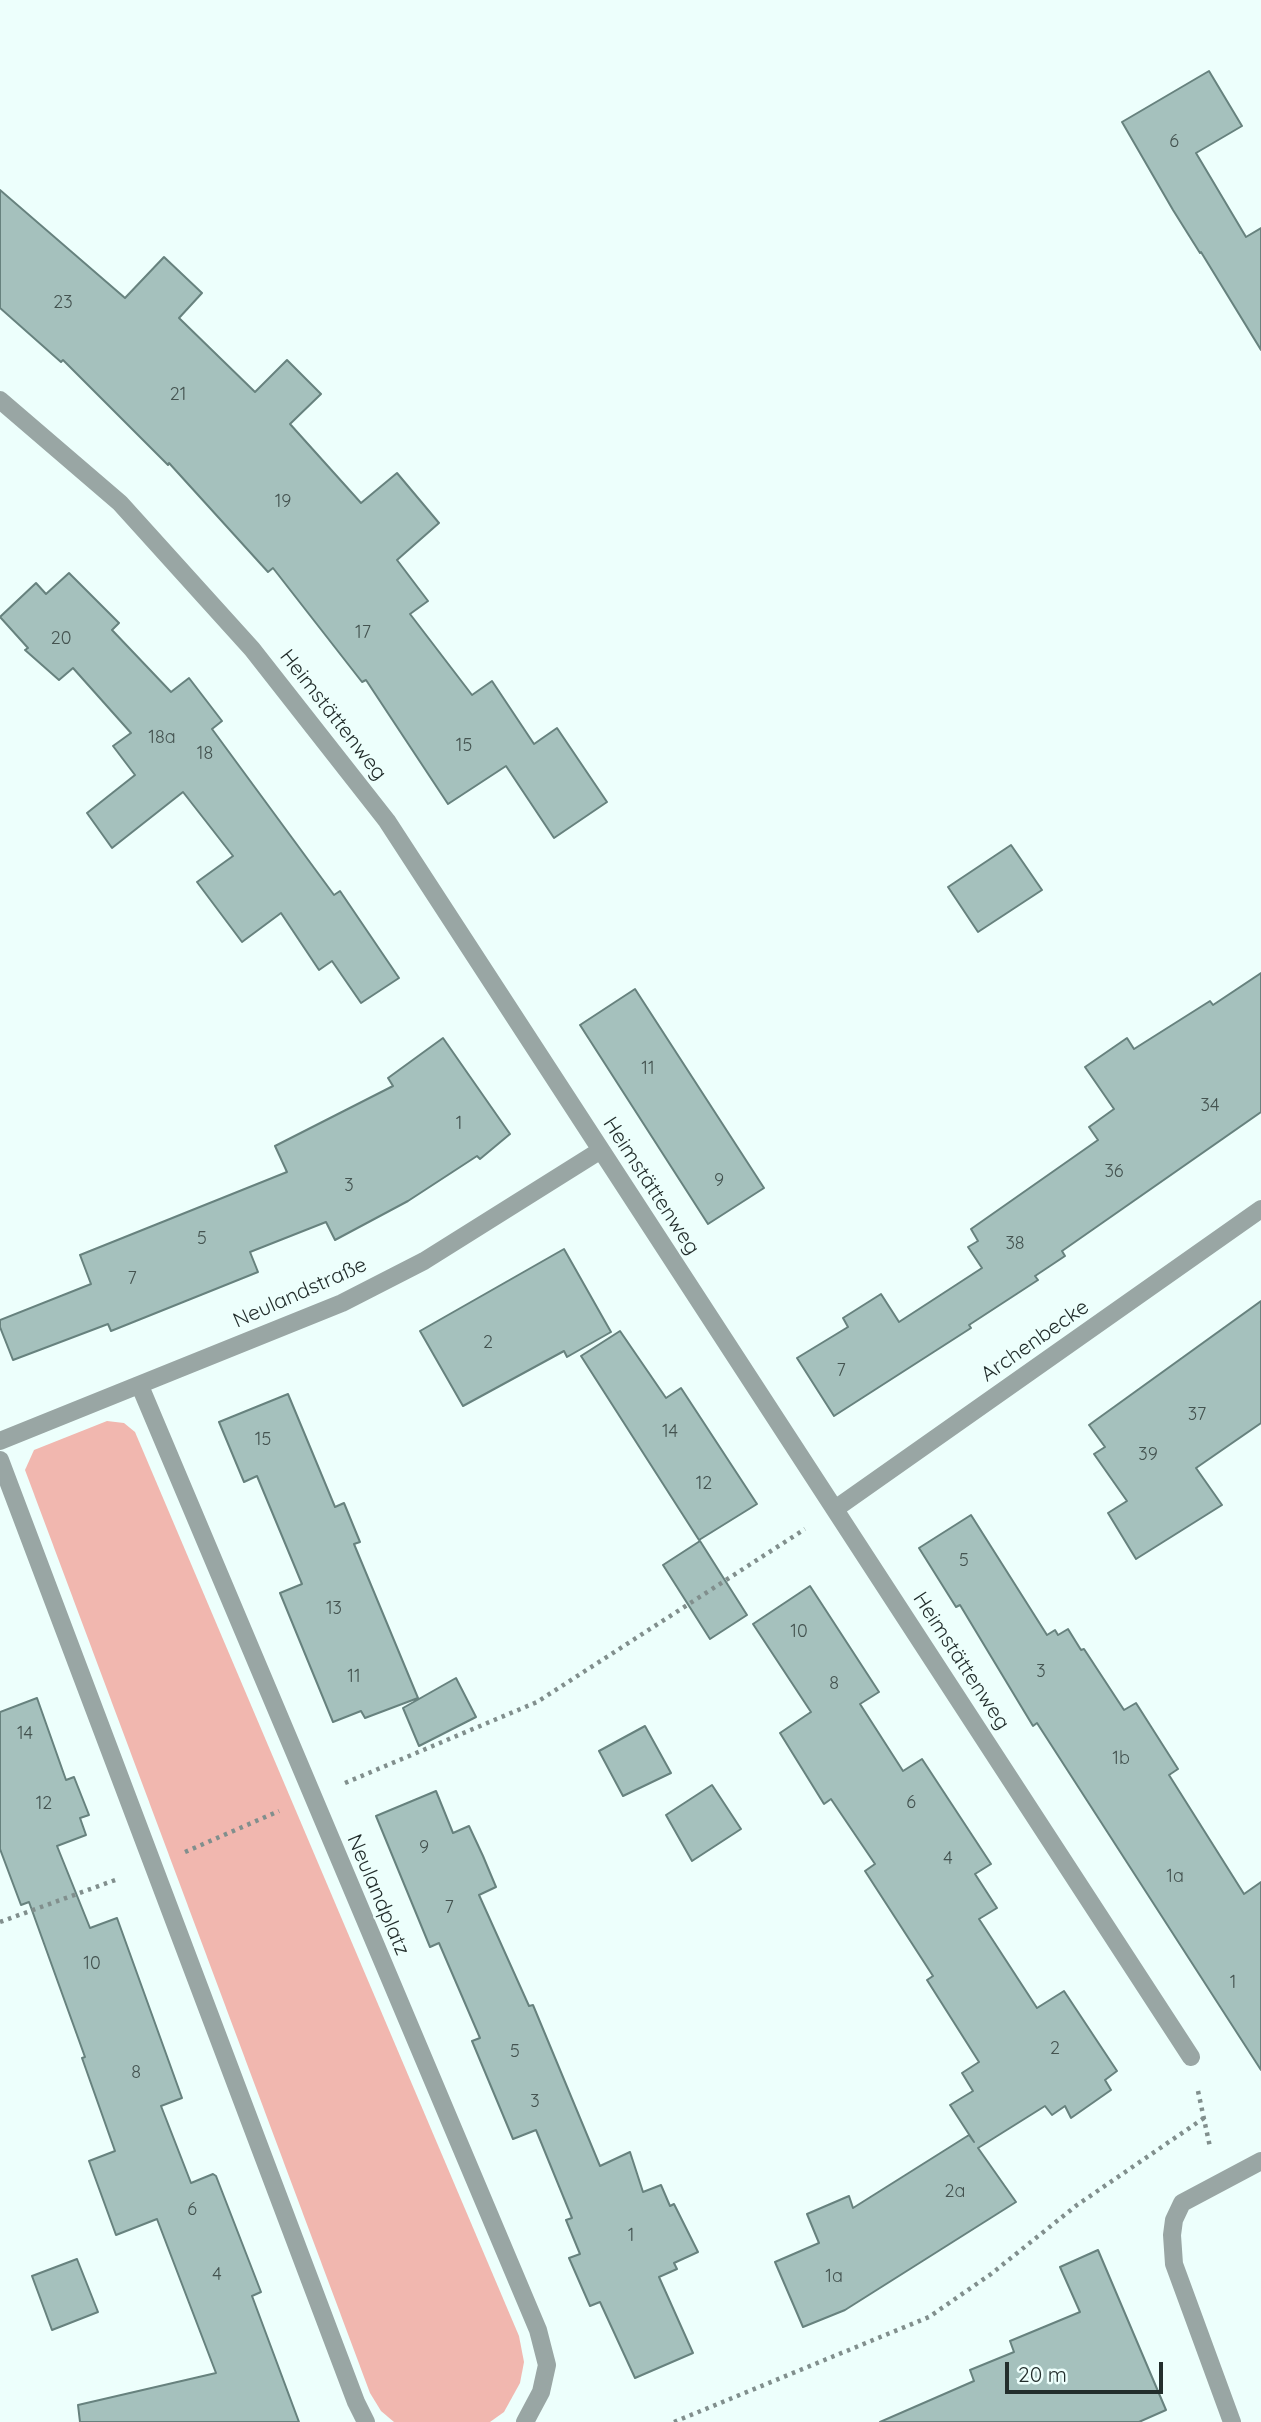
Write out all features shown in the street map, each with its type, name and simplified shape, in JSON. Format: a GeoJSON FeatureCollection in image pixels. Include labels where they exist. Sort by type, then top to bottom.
{"type":"FeatureCollection","features":[{"type":"Feature","properties":{"kind":"street","name":"Heimstättenweg"},"geometry":{"type":"LineString","coordinates":[[0,400],[120,503],[252,649],[387,821],[1191,2057]]}},
{"type":"Feature","properties":{"kind":"street","name":"Neulandstraße"},"geometry":{"type":"LineString","coordinates":[[0,1441],[342,1303],[424,1261],[601,1150]]}},
{"type":"Feature","properties":{"kind":"street","name":"Archenbecke"},"geometry":{"type":"LineString","coordinates":[[835,1509],[1261,1209]]}},
{"type":"Feature","properties":{"kind":"street","name":"Neulandplatz"},"geometry":{"type":"LineString","coordinates":[[140,1386],[538,2330],[547,2365],[541,2392],[525,2422]]}},
{"type":"Feature","properties":{"kind":"street"},"geometry":{"type":"LineString","coordinates":[[0,1460],[356,2402],[366,2422]]}},
{"type":"Feature","properties":{"kind":"street"},"geometry":{"type":"LineString","coordinates":[[1232,2422],[1174,2264],[1172,2235],[1174,2220],[1182,2203],[1261,2161]]}},
{"type":"Feature","properties":{"kind":"path"},"geometry":{"type":"LineString","coordinates":[[0,1922],[155,1865],[537,1702],[835,1509]]}},
{"type":"Feature","properties":{"kind":"path"},"geometry":{"type":"LineString","coordinates":[[1191,2057],[1218,2182]]}},
{"type":"Feature","properties":{"kind":"path"},"geometry":{"type":"LineString","coordinates":[[674,2422],[929,2317],[991,2274],[1077,2205],[1204,2118]]}},
{"type":"Feature","properties":{"kind":"shaded area"},"geometry":{"type":"Polygon","coordinates":[[[107,1421],[124,1423],[135,1432],[519,2336],[524,2362],[520,2383],[504,2412],[490,2422],[394,2422],[381,2411],[370,2393],[25,1470],[34,1450],[107,1421]]]}},
{"type":"Feature","properties":{"kind":"building"},"geometry":{"type":"Polygon","coordinates":[[[1209,71],[1242,126],[1196,153],[1246,237],[1261,228],[1261,350],[1173,210],[1122,122],[1209,71]]]}},
{"type":"Feature","properties":{"kind":"building"},"geometry":{"type":"Polygon","coordinates":[[[0,190],[125,298],[164,257],[202,293],[179,318],[255,392],[287,360],[321,394],[290,424],[361,503],[397,473],[439,523],[397,560],[428,601],[410,614],[472,695],[492,681],[534,744],[557,728],[607,802],[554,838],[506,766],[448,804],[366,680],[362,682],[273,568],[268,572],[169,463],[168,465],[63,360],[61,362],[0,308],[0,190]]]}},
{"type":"Feature","properties":{"kind":"building"},"geometry":{"type":"Polygon","coordinates":[[[69,573],[119,623],[112,630],[171,692],[189,678],[222,721],[212,729],[334,895],[340,891],[399,978],[361,1003],[332,961],[319,970],[281,913],[242,942],[197,882],[233,856],[183,792],[112,848],[87,813],[135,775],[113,746],[131,733],[73,668],[59,680],[25,650],[28,648],[0,617],[36,583],[46,594],[69,573]]]}},
{"type":"Feature","properties":{"kind":"building"},"geometry":{"type":"Polygon","coordinates":[[[1011,845],[1042,890],[978,932],[948,887],[1011,845]]]}},
{"type":"Feature","properties":{"kind":"building"},"geometry":{"type":"Polygon","coordinates":[[[1261,973],[1261,1112],[1062,1251],[1065,1256],[1035,1276],[1038,1280],[969,1325],[971,1328],[834,1416],[797,1358],[848,1327],[843,1318],[881,1294],[899,1322],[982,1268],[968,1247],[978,1241],[971,1229],[1098,1140],[1089,1127],[1114,1109],[1085,1067],[1127,1038],[1134,1049],[1210,1001],[1213,1005],[1261,973]]]}},
{"type":"Feature","properties":{"kind":"building"},"geometry":{"type":"Polygon","coordinates":[[[635,989],[764,1188],[708,1224],[580,1025],[635,989]]]}},
{"type":"Feature","properties":{"kind":"building"},"geometry":{"type":"Polygon","coordinates":[[[443,1038],[510,1134],[480,1159],[477,1156],[408,1201],[335,1240],[326,1222],[250,1252],[258,1272],[111,1331],[108,1324],[13,1360],[0,1327],[0,1320],[91,1284],[80,1255],[287,1172],[275,1146],[393,1086],[388,1078],[443,1038]]]}},
{"type":"Feature","properties":{"kind":"building"},"geometry":{"type":"Polygon","coordinates":[[[564,1249],[611,1332],[567,1357],[564,1351],[463,1406],[420,1331],[564,1249]]]}},
{"type":"Feature","properties":{"kind":"building"},"geometry":{"type":"Polygon","coordinates":[[[1261,1301],[1261,1423],[1196,1468],[1222,1505],[1136,1559],[1108,1513],[1127,1501],[1094,1454],[1105,1447],[1089,1425],[1261,1301]]]}},
{"type":"Feature","properties":{"kind":"building"},"geometry":{"type":"Polygon","coordinates":[[[620,1331],[666,1398],[681,1388],[757,1504],[699,1540],[581,1356],[620,1331]]]}},
{"type":"Feature","properties":{"kind":"building"},"geometry":{"type":"Polygon","coordinates":[[[288,1394],[335,1507],[344,1503],[360,1542],[354,1544],[418,1698],[365,1718],[361,1711],[333,1722],[280,1593],[302,1584],[257,1476],[244,1482],[219,1422],[288,1394]]]}},
{"type":"Feature","properties":{"kind":"building"},"geometry":{"type":"Polygon","coordinates":[[[971,1515],[1047,1635],[1055,1630],[1058,1635],[1068,1629],[1124,1710],[1136,1703],[1178,1769],[1169,1775],[1244,1894],[1261,1882],[1261,2070],[1037,1723],[1033,1726],[960,1605],[956,1607],[919,1548],[971,1515]]]}},
{"type":"Feature","properties":{"kind":"building"},"geometry":{"type":"Polygon","coordinates":[[[700,1541],[747,1615],[710,1639],[663,1565],[700,1541]]]}},
{"type":"Feature","properties":{"kind":"building"},"geometry":{"type":"Polygon","coordinates":[[[810,1586],[879,1692],[860,1704],[903,1771],[922,1759],[991,1864],[975,1874],[997,1908],[979,1919],[1037,2008],[1064,1991],[1117,2071],[1105,2080],[1111,2090],[1071,2118],[1065,2106],[1052,2115],[1045,2106],[978,2148],[1016,2202],[845,2310],[803,2327],[775,2262],[819,2243],[807,2214],[849,2196],[853,2208],[969,2135],[974,2142],[950,2105],[973,2091],[962,2073],[979,2062],[927,1980],[933,1976],[865,1871],[875,1864],[831,1799],[824,1804],[780,1733],[811,1712],[753,1624],[810,1586]]]}},
{"type":"Feature","properties":{"kind":"building"},"geometry":{"type":"Polygon","coordinates":[[[456,1678],[476,1717],[419,1746],[403,1708],[456,1678]]]}},
{"type":"Feature","properties":{"kind":"building"},"geometry":{"type":"Polygon","coordinates":[[[37,1698],[66,1780],[74,1777],[89,1815],[80,1818],[86,1835],[57,1846],[90,1928],[117,1918],[182,2098],[161,2106],[191,2183],[213,2174],[216,2176],[261,2292],[252,2296],[299,2422],[80,2422],[78,2405],[216,2373],[157,2219],[116,2235],[89,2161],[115,2151],[82,2058],[85,2057],[29,1902],[21,1905],[0,1849],[0,1712],[37,1698]]]}},
{"type":"Feature","properties":{"kind":"building"},"geometry":{"type":"Polygon","coordinates":[[[645,1726],[671,1773],[623,1796],[599,1751],[645,1726]]]}},
{"type":"Feature","properties":{"kind":"building"},"geometry":{"type":"Polygon","coordinates":[[[712,1785],[741,1829],[692,1861],[666,1815],[712,1785]]]}},
{"type":"Feature","properties":{"kind":"building"},"geometry":{"type":"Polygon","coordinates":[[[436,1791],[453,1833],[469,1826],[483,1856],[496,1887],[479,1895],[529,2006],[533,2005],[600,2166],[630,2152],[643,2192],[661,2185],[670,2206],[674,2204],[698,2252],[674,2263],[677,2269],[659,2277],[693,2353],[635,2378],[600,2302],[590,2306],[569,2258],[580,2254],[566,2220],[572,2218],[536,2130],[513,2139],[472,2041],[480,2038],[439,1943],[430,1947],[376,1816],[436,1791]]]}},
{"type":"Feature","properties":{"kind":"building"},"geometry":{"type":"Polygon","coordinates":[[[1098,2250],[1166,2410],[1139,2422],[880,2422],[974,2381],[970,2370],[1014,2352],[1010,2341],[1080,2312],[1060,2267],[1098,2250]]]}},
{"type":"Feature","properties":{"kind":"building"},"geometry":{"type":"Polygon","coordinates":[[[77,2259],[98,2312],[52,2330],[32,2276],[77,2259]]]}}]}
